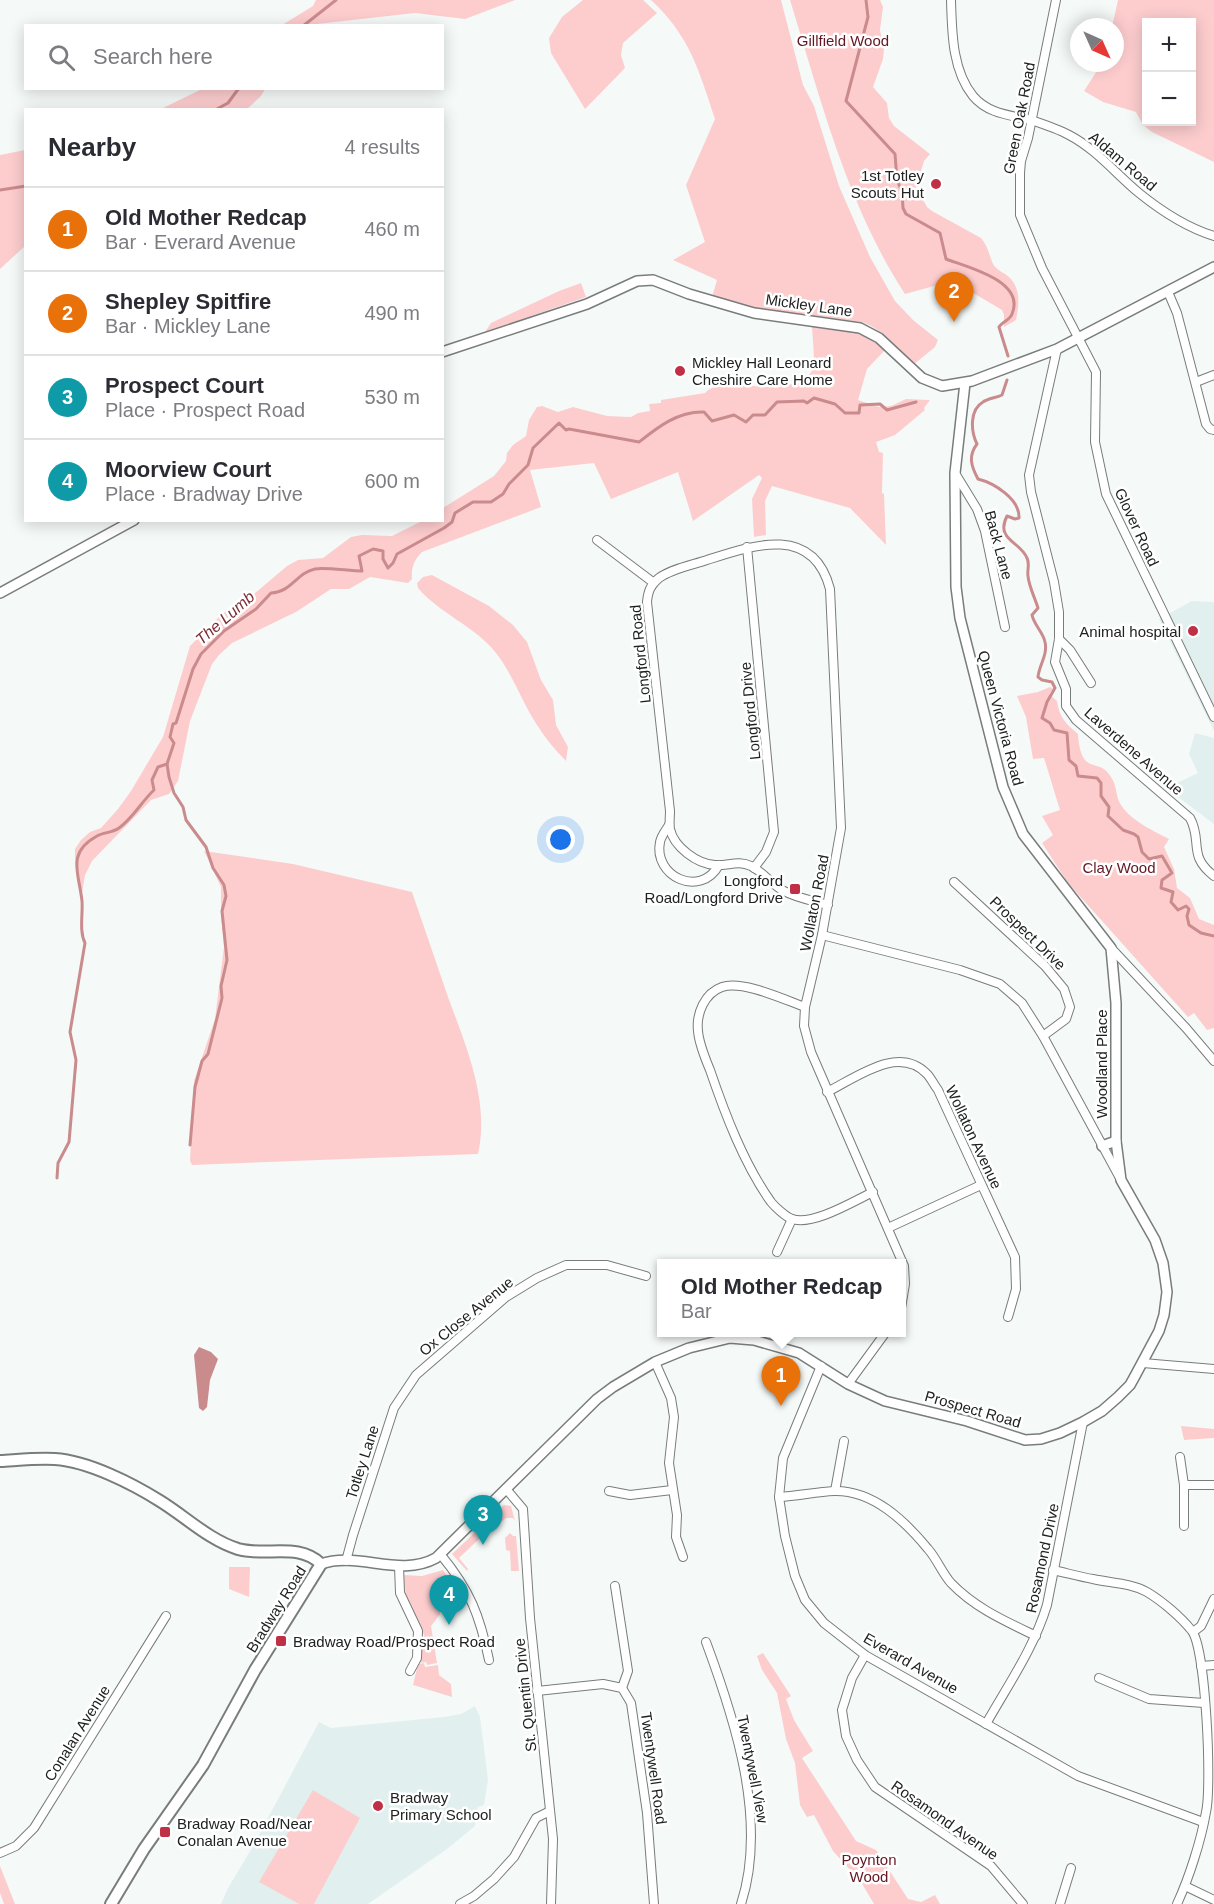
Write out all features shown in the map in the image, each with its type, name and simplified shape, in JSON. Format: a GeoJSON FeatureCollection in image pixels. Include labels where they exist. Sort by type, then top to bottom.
{"type":"FeatureCollection","features":[{"type":"Feature","properties":{"kind":"main road","name":"Bradway Road"},"geometry":{"type":"LineString","coordinates":[[0,1461],[54,1459],[85,1466],[160,1501],[203,1531],[238,1549],[301,1552],[321,1564],[255,1670],[203,1765],[144,1848],[111,1904]]}},
{"type":"Feature","properties":{"kind":"street","name":"Aldam Road"},"geometry":{"type":"LineString","coordinates":[[951,0],[952,32],[957,61],[960,73],[971,94],[993,111],[1068,134],[1085,145],[1158,207],[1214,236]]}},
{"type":"Feature","properties":{"kind":"street","name":"Green Oak Road"},"geometry":{"type":"LineString","coordinates":[[1056,0],[1020,167],[1020,215],[1042,268],[1079,337]]}},
{"type":"Feature","properties":{"kind":"street","name":"Mickley Lane"},"geometry":{"type":"LineString","coordinates":[[444,351],[587,304],[637,281],[648,280],[754,313],[860,328],[879,338],[929,382],[942,386],[965,383],[1057,349],[1214,267]]}},
{"type":"Feature","properties":{"kind":"street"},"geometry":{"type":"LineString","coordinates":[[1168,292],[1177,313],[1206,424],[1214,430]]}},
{"type":"Feature","properties":{"kind":"street","name":"Glover Road"},"geometry":{"type":"LineString","coordinates":[[1079,337],[1097,376],[1095,442],[1106,494],[1214,717]]}},
{"type":"Feature","properties":{"kind":"street","name":"Laverdene Avenue"},"geometry":{"type":"LineString","coordinates":[[1057,349],[1029,475],[1059,612],[1059,639],[1054,662],[1066,689],[1066,706],[1076,720],[1190,818],[1200,863],[1214,876]]}},
{"type":"Feature","properties":{"kind":"street"},"geometry":{"type":"LineString","coordinates":[[1196,382],[1214,375]]}},
{"type":"Feature","properties":{"kind":"street","name":"Queen Victoria Road"},"geometry":{"type":"LineString","coordinates":[[965,383],[955,473],[957,597],[968,656],[1003,787],[1023,834],[1112,948],[1214,1061]]}},
{"type":"Feature","properties":{"kind":"street","name":"Back Lane"},"geometry":{"type":"LineString","coordinates":[[955,473],[976,509],[985,531],[1005,627]]}},
{"type":"Feature","properties":{"kind":"street"},"geometry":{"type":"LineString","coordinates":[[0,593],[130,522]]}},
{"type":"Feature","properties":{"kind":"street"},"geometry":{"type":"LineString","coordinates":[[597,540],[654,583],[664,575],[747,547]]}},
{"type":"Feature","properties":{"kind":"street","name":"Wollaton Road"},"geometry":{"type":"LineString","coordinates":[[747,547],[764,544],[793,546],[805,550],[819,564],[826,575],[830,589],[841,828],[822,935],[805,1007],[804,1026],[807,1040],[828,1092],[901,1259]]}},
{"type":"Feature","properties":{"kind":"street","name":"Longford Drive"},"geometry":{"type":"LineString","coordinates":[[747,547],[774,832],[766,852],[754,868]]}},
{"type":"Feature","properties":{"kind":"street","name":"Longford Road"},"geometry":{"type":"LineString","coordinates":[[654,583],[648,594],[647,602],[670,824],[674,838],[681,847],[699,861],[719,865],[738,862],[754,868]]}},
{"type":"Feature","properties":{"kind":"street","name":"Laverdene Avenue"},"geometry":{"type":"LineString","coordinates":[[1059,639],[1070,650],[1091,683]]}},
{"type":"Feature","properties":{"kind":"street","name":"Longford Road"},"geometry":{"type":"LineString","coordinates":[[670,824],[660,842],[660,849],[665,866],[675,876],[688,883],[706,880],[714,874],[719,865]]}},
{"type":"Feature","properties":{"kind":"street"},"geometry":{"type":"LineString","coordinates":[[754,868],[783,891],[828,905]]}},
{"type":"Feature","properties":{"kind":"street","name":"Prospect Drive"},"geometry":{"type":"LineString","coordinates":[[954,882],[1045,966],[1064,988],[1070,1007],[1066,1019],[1043,1036]]}},
{"type":"Feature","properties":{"kind":"street","name":"Prospect Road"},"geometry":{"type":"LineString","coordinates":[[321,1564],[336,1560],[399,1566],[422,1564],[441,1555],[597,1399],[655,1362],[689,1348],[730,1338],[753,1340],[799,1353],[848,1384],[885,1401],[956,1418],[1025,1440],[1041,1439],[1083,1422],[1102,1411],[1130,1385],[1159,1331],[1167,1292],[1166,1277],[1155,1240],[1043,1036],[1022,1003],[1000,984],[960,970],[822,935]]}},
{"type":"Feature","properties":{"kind":"street","name":"Woodland Place"},"geometry":{"type":"LineString","coordinates":[[1112,948],[1116,1014],[1116,1141],[1121,1180]]}},
{"type":"Feature","properties":{"kind":"street"},"geometry":{"type":"LineString","coordinates":[[805,1007],[755,989],[735,985],[723,987],[712,993],[704,1003],[698,1014],[698,1032],[728,1121],[772,1204],[792,1219],[805,1220],[818,1217],[873,1192]]}},
{"type":"Feature","properties":{"kind":"street","name":"Wollaton Avenue"},"geometry":{"type":"LineString","coordinates":[[828,1092],[890,1061],[916,1065],[927,1074],[938,1090],[1015,1257],[1016,1289],[1008,1317]]}},
{"type":"Feature","properties":{"kind":"street"},"geometry":{"type":"LineString","coordinates":[[1102,1146],[1116,1141]]}},
{"type":"Feature","properties":{"kind":"street"},"geometry":{"type":"LineString","coordinates":[[888,1228],[981,1185]]}},
{"type":"Feature","properties":{"kind":"street"},"geometry":{"type":"LineString","coordinates":[[777,1252],[792,1219]]}},
{"type":"Feature","properties":{"kind":"street","name":"Ox Close Avenue"},"geometry":{"type":"LineString","coordinates":[[416,1376],[506,1298],[537,1278],[566,1265],[607,1265],[642,1272]]}},
{"type":"Feature","properties":{"kind":"street"},"geometry":{"type":"LineString","coordinates":[[848,1384],[882,1337]]}},
{"type":"Feature","properties":{"kind":"street"},"geometry":{"type":"LineString","coordinates":[[655,1362],[671,1398],[674,1417],[669,1463],[677,1515],[676,1537],[683,1557]]}},
{"type":"Feature","properties":{"kind":"street"},"geometry":{"type":"LineString","coordinates":[[1143,1363],[1214,1369]]}},
{"type":"Feature","properties":{"kind":"street","name":"Everard Avenue"},"geometry":{"type":"LineString","coordinates":[[821,1366],[783,1458],[779,1497],[795,1576],[805,1600],[824,1623],[865,1655],[1078,1776],[1203,1822]]}},
{"type":"Feature","properties":{"kind":"street","name":"Totley Lane"},"geometry":{"type":"LineString","coordinates":[[346,1561],[394,1408],[416,1376]]}},
{"type":"Feature","properties":{"kind":"street","name":"Rosamond Drive"},"geometry":{"type":"LineString","coordinates":[[986,1724],[1036,1636],[1047,1605],[1083,1422]]}},
{"type":"Feature","properties":{"kind":"street"},"geometry":{"type":"LineString","coordinates":[[835,1491],[844,1441]]}},
{"type":"Feature","properties":{"kind":"street"},"geometry":{"type":"LineString","coordinates":[[1180,1457],[1184,1485],[1184,1526]]}},
{"type":"Feature","properties":{"kind":"street"},"geometry":{"type":"LineString","coordinates":[[1184,1485],[1214,1485]]}},
{"type":"Feature","properties":{"kind":"street","name":"St. Quentin Drive"},"geometry":{"type":"LineString","coordinates":[[507,1490],[523,1509],[526,1572],[552,1839],[551,1904]]}},
{"type":"Feature","properties":{"kind":"street"},"geometry":{"type":"LineString","coordinates":[[609,1491],[630,1495],[672,1490]]}},
{"type":"Feature","properties":{"kind":"street"},"geometry":{"type":"LineString","coordinates":[[779,1497],[835,1491],[862,1496],[889,1510],[915,1533],[934,1556],[950,1581],[973,1603],[1036,1636]]}},
{"type":"Feature","properties":{"kind":"street"},"geometry":{"type":"LineString","coordinates":[[441,1555],[459,1577],[475,1606],[483,1629],[489,1660]]}},
{"type":"Feature","properties":{"kind":"street"},"geometry":{"type":"LineString","coordinates":[[399,1566],[400,1593],[418,1631],[417,1658],[410,1671]]}},
{"type":"Feature","properties":{"kind":"street"},"geometry":{"type":"LineString","coordinates":[[1053,1570],[1124,1584],[1146,1592],[1173,1612],[1193,1632],[1198,1644],[1202,1666],[1209,1768],[1207,1812],[1185,1886],[1177,1904]]}},
{"type":"Feature","properties":{"kind":"street"},"geometry":{"type":"LineString","coordinates":[[537,1691],[603,1684],[622,1688],[628,1671],[615,1586]]}},
{"type":"Feature","properties":{"kind":"street"},"geometry":{"type":"LineString","coordinates":[[1193,1632],[1201,1626],[1214,1599]]}},
{"type":"Feature","properties":{"kind":"street","name":"Conalan Avenue"},"geometry":{"type":"LineString","coordinates":[[0,1853],[15,1846],[34,1828],[166,1616]]}},
{"type":"Feature","properties":{"kind":"street","name":"Twentywell View"},"geometry":{"type":"LineString","coordinates":[[706,1642],[721,1682],[749,1802],[752,1831],[749,1868],[741,1904]]}},
{"type":"Feature","properties":{"kind":"street","name":"Rosamond Avenue"},"geometry":{"type":"LineString","coordinates":[[865,1655],[852,1678],[842,1710],[846,1736],[857,1760],[875,1787],[991,1866],[1023,1904]]}},
{"type":"Feature","properties":{"kind":"street"},"geometry":{"type":"LineString","coordinates":[[1202,1666],[1214,1665]]}},
{"type":"Feature","properties":{"kind":"street"},"geometry":{"type":"LineString","coordinates":[[1099,1678],[1149,1699],[1204,1703]]}},
{"type":"Feature","properties":{"kind":"street","name":"Twentywell Road"},"geometry":{"type":"LineString","coordinates":[[622,1688],[631,1703],[646,1803],[654,1904]]}},
{"type":"Feature","properties":{"kind":"street"},"geometry":{"type":"LineString","coordinates":[[460,1904],[474,1896],[494,1879],[514,1857],[536,1818],[550,1811]]}},
{"type":"Feature","properties":{"kind":"street"},"geometry":{"type":"LineString","coordinates":[[1060,1904],[1071,1868]]}},
{"type":"Feature","properties":{"kind":"street"},"geometry":{"type":"LineString","coordinates":[[1185,1886],[1214,1900]]}},
{"type":"Feature","properties":{"kind":"shaded area"},"geometry":{"type":"Polygon","coordinates":[[[1192,601],[1214,602],[1214,731],[1159,619],[1192,601]]]}},
{"type":"Feature","properties":{"kind":"shaded area"},"geometry":{"type":"Polygon","coordinates":[[[1195,733],[1214,738],[1214,824],[1166,788],[1198,773],[1189,754],[1195,733]]]}},
{"type":"Feature","properties":{"kind":"shaded area"},"geometry":{"type":"Polygon","coordinates":[[[199,1347],[211,1352],[218,1359],[210,1380],[207,1407],[203,1411],[199,1408],[194,1355],[199,1347]]]}},
{"type":"Feature","properties":{"kind":"shaded area","name":"Bradway Primary School"},"geometry":{"type":"Polygon","coordinates":[[[475,1706],[480,1717],[488,1780],[484,1805],[478,1807],[475,1826],[447,1849],[368,1904],[221,1904],[319,1722],[331,1728],[444,1717],[461,1714],[475,1706]]]}},
{"type":"Feature","properties":{"kind":"green space"},"geometry":{"type":"Polygon","coordinates":[[[316,0],[515,0],[465,19],[415,13],[317,24],[284,24],[313,6],[316,0]]]}},
{"type":"Feature","properties":{"kind":"green space"},"geometry":{"type":"Polygon","coordinates":[[[583,0],[643,0],[657,13],[623,43],[621,55],[625,68],[585,109],[551,53],[549,38],[562,17],[583,0]]]}},
{"type":"Feature","properties":{"kind":"green space"},"geometry":{"type":"Polygon","coordinates":[[[651,0],[781,0],[803,85],[814,106],[839,186],[870,257],[895,301],[913,320],[938,340],[935,347],[913,365],[890,340],[870,325],[862,322],[763,310],[712,297],[717,280],[673,260],[705,242],[686,185],[715,119],[692,55],[675,27],[651,0]]]}},
{"type":"Feature","properties":{"kind":"green space","name":"Gillfield Wood"},"geometry":{"type":"Polygon","coordinates":[[[790,0],[880,0],[883,7],[880,30],[884,49],[883,59],[873,87],[887,103],[889,118],[894,126],[930,154],[924,161],[916,187],[927,207],[981,238],[993,264],[1014,284],[1018,299],[1016,320],[1004,327],[1002,310],[958,284],[945,283],[905,294],[867,225],[851,188],[837,151],[790,0]]]}},
{"type":"Feature","properties":{"kind":"green space"},"geometry":{"type":"Polygon","coordinates":[[[1118,0],[1214,0],[1214,162],[1144,126],[1196,126],[1196,18],[1142,18],[1142,123],[1136,112],[1103,102],[1084,91],[1096,72],[1124,72],[1124,18],[1114,18],[1118,0]]]}},
{"type":"Feature","properties":{"kind":"green space"},"geometry":{"type":"Polygon","coordinates":[[[200,90],[264,90],[248,108],[163,108],[200,90]]]}},
{"type":"Feature","properties":{"kind":"green space"},"geometry":{"type":"Polygon","coordinates":[[[24,150],[24,247],[0,269],[0,155],[24,150]]]}},
{"type":"Feature","properties":{"kind":"green space"},"geometry":{"type":"Polygon","coordinates":[[[581,283],[586,297],[485,332],[491,323],[581,283]]]}},
{"type":"Feature","properties":{"kind":"green space"},"geometry":{"type":"Polygon","coordinates":[[[812,324],[841,328],[860,334],[885,350],[867,369],[858,400],[879,407],[891,406],[906,399],[930,400],[925,410],[895,435],[876,442],[879,452],[883,453],[882,493],[884,494],[886,545],[850,508],[772,486],[765,501],[766,535],[754,537],[752,499],[762,478],[759,475],[693,521],[678,472],[611,499],[594,463],[530,470],[541,507],[422,552],[415,561],[412,579],[408,583],[370,577],[349,589],[331,589],[296,612],[232,643],[219,655],[212,664],[190,721],[178,781],[169,794],[151,800],[92,861],[85,875],[82,893],[75,865],[75,849],[81,840],[90,832],[101,828],[118,809],[163,737],[190,646],[222,614],[248,599],[287,566],[298,560],[323,558],[351,537],[392,536],[420,522],[444,522],[444,507],[494,476],[506,461],[507,453],[513,445],[526,436],[529,420],[537,407],[542,406],[558,412],[573,407],[607,416],[631,417],[650,411],[649,404],[705,393],[718,386],[734,384],[767,387],[799,382],[805,379],[812,370],[814,354],[812,324]]]}},
{"type":"Feature","properties":{"kind":"green space"},"geometry":{"type":"Polygon","coordinates":[[[432,575],[489,606],[513,625],[527,642],[541,680],[553,700],[556,725],[568,747],[566,761],[540,730],[496,653],[478,635],[418,588],[417,583],[423,577],[432,575]]]}},
{"type":"Feature","properties":{"kind":"green space","name":"Clay Wood"},"geometry":{"type":"Polygon","coordinates":[[[1050,687],[1053,689],[1049,694],[1057,701],[1061,716],[1078,734],[1083,756],[1091,764],[1106,771],[1111,777],[1118,799],[1133,818],[1169,839],[1164,847],[1174,869],[1177,888],[1190,898],[1199,919],[1214,925],[1214,1028],[1207,1030],[1194,1013],[1188,1017],[1068,883],[1042,843],[1053,835],[1042,816],[1060,810],[1044,758],[1033,759],[1026,717],[1017,696],[1050,687]]]}},
{"type":"Feature","properties":{"kind":"green space"},"geometry":{"type":"Polygon","coordinates":[[[204,851],[293,864],[412,892],[469,1054],[479,1094],[481,1114],[478,1154],[192,1165],[190,1161],[194,1081],[215,1019],[224,947],[221,887],[204,851]]]}},
{"type":"Feature","properties":{"kind":"green space"},"geometry":{"type":"Polygon","coordinates":[[[1181,1426],[1214,1429],[1214,1438],[1184,1440],[1181,1426]]]}},
{"type":"Feature","properties":{"kind":"green space"},"geometry":{"type":"Polygon","coordinates":[[[504,1505],[511,1506],[515,1521],[513,1518],[506,1518],[501,1522],[499,1520],[459,1558],[468,1569],[467,1571],[452,1554],[504,1505]]]}},
{"type":"Feature","properties":{"kind":"green space"},"geometry":{"type":"Polygon","coordinates":[[[510,1533],[516,1536],[519,1571],[511,1571],[510,1551],[506,1550],[505,1538],[510,1533]]]}},
{"type":"Feature","properties":{"kind":"green space"},"geometry":{"type":"Polygon","coordinates":[[[229,1567],[250,1567],[249,1597],[229,1589],[229,1567]]]}},
{"type":"Feature","properties":{"kind":"green space"},"geometry":{"type":"Polygon","coordinates":[[[443,1570],[462,1598],[439,1603],[440,1614],[431,1626],[437,1663],[427,1665],[426,1662],[418,1663],[424,1635],[406,1595],[403,1578],[404,1575],[422,1576],[443,1570]]]}},
{"type":"Feature","properties":{"kind":"green space","name":"Poynton Wood"},"geometry":{"type":"Polygon","coordinates":[[[763,1653],[791,1696],[786,1699],[794,1720],[813,1751],[802,1758],[856,1841],[876,1850],[908,1899],[921,1902],[935,1895],[940,1904],[874,1904],[861,1882],[833,1851],[814,1815],[807,1817],[800,1805],[795,1763],[786,1739],[777,1693],[762,1670],[757,1656],[763,1653]]]}},
{"type":"Feature","properties":{"kind":"green space"},"geometry":{"type":"Polygon","coordinates":[[[424,1663],[425,1667],[438,1665],[439,1675],[451,1684],[452,1697],[413,1685],[418,1664],[424,1663]]]}},
{"type":"Feature","properties":{"kind":"green space"},"geometry":{"type":"Polygon","coordinates":[[[313,1790],[360,1818],[314,1904],[299,1904],[259,1882],[313,1790]]]}},
{"type":"Feature","properties":{"kind":"green space"},"geometry":{"type":"Polygon","coordinates":[[[0,1866],[15,1904],[4,1904],[0,1893],[0,1866]]]}},
{"type":"Feature","properties":{"kind":"waterway"},"geometry":{"type":"LineString","coordinates":[[306,24],[336,0]]}},
{"type":"Feature","properties":{"kind":"waterway"},"geometry":{"type":"LineString","coordinates":[[866,0],[868,17],[846,101],[895,154],[897,180],[906,214],[940,233],[946,259],[992,277],[1011,293],[1014,302],[1012,314],[999,327],[1008,356]]}},
{"type":"Feature","properties":{"kind":"waterway"},"geometry":{"type":"LineString","coordinates":[[219,108],[228,103],[238,90]]}},
{"type":"Feature","properties":{"kind":"waterway"},"geometry":{"type":"LineString","coordinates":[[0,190],[24,186]]}},
{"type":"Feature","properties":{"kind":"waterway"},"geometry":{"type":"LineString","coordinates":[[1007,380],[1002,395],[985,401],[975,410],[972,422],[977,444],[972,453],[972,461],[978,479],[1005,493],[1011,498],[1018,511],[1019,518],[1007,516],[1004,530],[1010,540],[1024,552],[1028,560],[1029,580],[1038,608],[1032,615],[1046,647],[1038,677],[1052,682],[1055,688],[1042,718],[1050,723],[1054,730],[1067,733],[1069,760],[1076,766],[1078,776],[1097,778],[1101,783],[1101,796],[1109,807],[1108,816],[1123,830],[1138,837],[1142,852],[1149,859],[1162,856],[1172,873],[1162,880],[1161,888],[1173,892],[1171,902],[1178,910],[1186,906],[1189,909],[1187,916],[1189,925],[1201,933],[1214,936]]}},
{"type":"Feature","properties":{"kind":"waterway","name":"The Lumb"},"geometry":{"type":"LineString","coordinates":[[190,1145],[195,1087],[202,1061],[208,1054],[222,998],[221,986],[227,960],[222,911],[226,896],[224,885],[213,868],[206,847],[186,820],[183,807],[174,793],[167,764],[174,743],[170,737],[173,724],[176,723],[193,669],[201,654],[224,631],[256,609],[271,593],[284,589],[303,574],[324,568],[362,571],[359,556],[373,549],[383,551],[383,559],[388,568],[397,554],[444,528],[452,522],[455,513],[473,502],[491,502],[503,494],[509,484],[528,465],[533,448],[559,423],[566,430],[639,442],[669,421],[695,412],[704,412],[712,421],[734,415],[746,422],[753,415],[765,415],[777,402],[804,401],[807,403],[814,398],[835,404],[845,413],[859,413],[860,405],[880,404],[887,410],[916,402]]}},
{"type":"Feature","properties":{"kind":"waterway"},"geometry":{"type":"LineString","coordinates":[[57,1178],[58,1163],[69,1142],[76,1060],[70,1032],[85,943],[77,873],[78,857],[81,849],[87,843],[100,835],[116,830],[129,819],[154,790],[152,780],[158,767],[167,764]]}},
{"type":"Feature","properties":{"kind":"place","name":"1st Totley Scouts Hut"},"geometry":{"type":"Point","coordinates":[936,184]}},
{"type":"Feature","properties":{"kind":"place","name":"Shepley Spitfire"},"geometry":{"type":"Point","coordinates":[954,322]}},
{"type":"Feature","properties":{"kind":"place","name":"Mickley Hall Leonard Cheshire Care Home"},"geometry":{"type":"Point","coordinates":[680,371]}},
{"type":"Feature","properties":{"kind":"place","name":"Animal hospital"},"geometry":{"type":"Point","coordinates":[1193,631]}},
{"type":"Feature","properties":{"kind":"place","name":"Longford Road/Longford Drive"},"geometry":{"type":"Point","coordinates":[795,889]}},
{"type":"Feature","properties":{"kind":"place","name":"Old Mother Redcap"},"geometry":{"type":"Point","coordinates":[781,1406]}},
{"type":"Feature","properties":{"kind":"place","name":"Prospect Court"},"geometry":{"type":"Point","coordinates":[483,1545]}},
{"type":"Feature","properties":{"kind":"place","name":"Moorview Court"},"geometry":{"type":"Point","coordinates":[449,1625]}},
{"type":"Feature","properties":{"kind":"place","name":"Bradway Road/Prospect Road"},"geometry":{"type":"Point","coordinates":[281,1641]}},
{"type":"Feature","properties":{"kind":"place","name":"Bradway Primary School"},"geometry":{"type":"Point","coordinates":[378,1806]}},
{"type":"Feature","properties":{"kind":"place","name":"Bradway Road/Near Conalan Avenue"},"geometry":{"type":"Point","coordinates":[165,1832]}}]}
